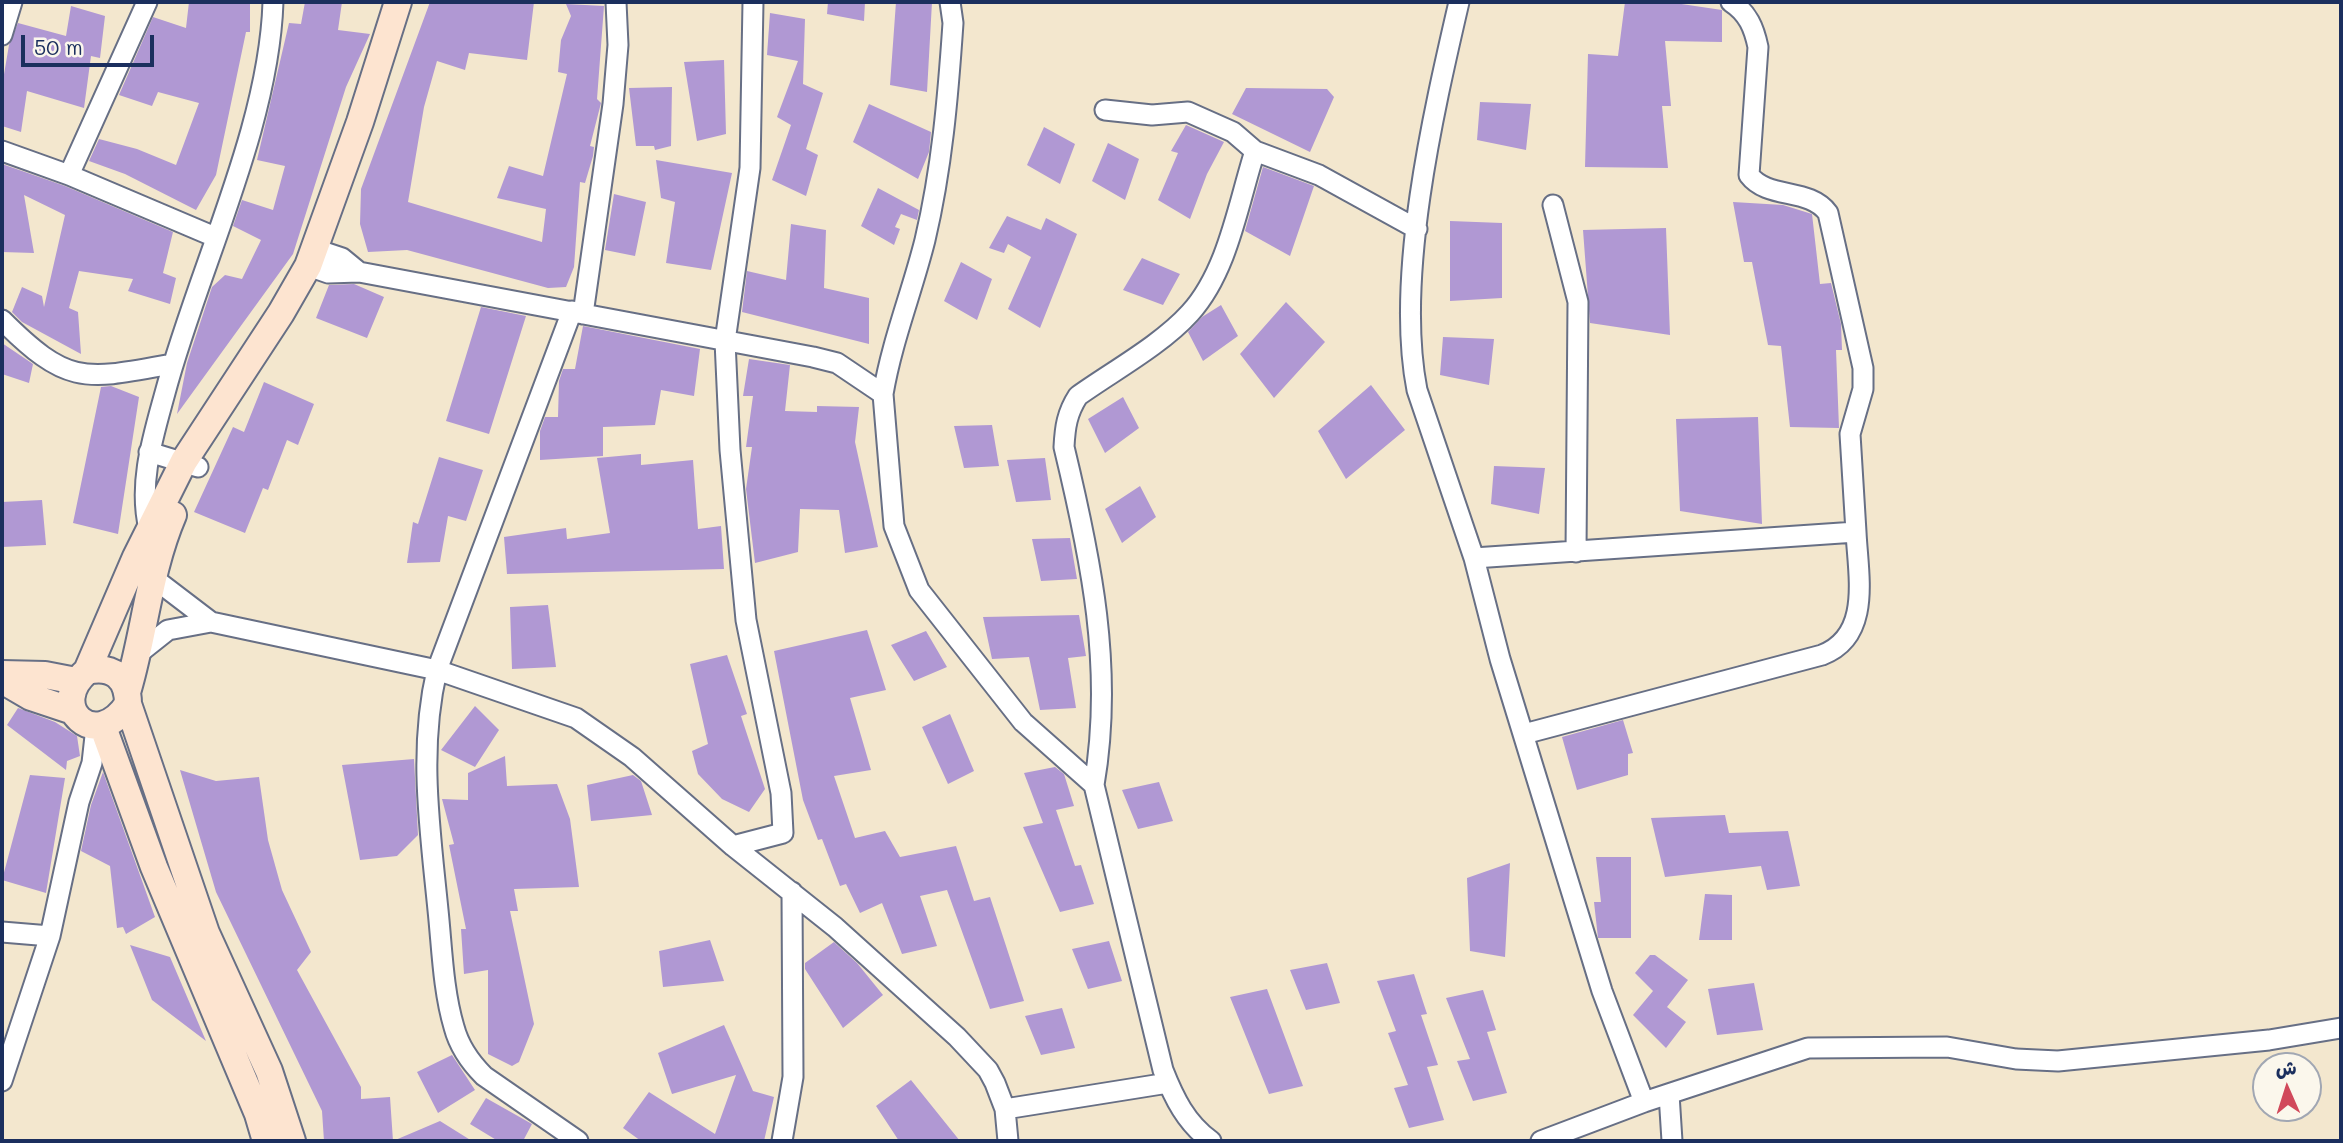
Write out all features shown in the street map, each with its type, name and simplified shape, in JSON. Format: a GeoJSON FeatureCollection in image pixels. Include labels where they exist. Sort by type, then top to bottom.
{"type":"FeatureCollection","features":[{"type":"Feature","properties":{"kind":"main road"},"geometry":{"type":"LineString","coordinates":[[317,260],[398,2]]}},
{"type":"Feature","properties":{"kind":"main road"},"geometry":{"type":"LineString","coordinates":[[157,533],[139,653],[128,697],[118,719],[99,727],[79,719],[73,711],[71,690],[157,533],[191,464],[281,313],[317,260],[414,2]]}},
{"type":"Feature","properties":{"kind":"main road"},"geometry":{"type":"LineString","coordinates":[[2,674],[81,676],[99,668],[122,678],[206,933],[269,1070],[292,1141]]}},
{"type":"Feature","properties":{"kind":"main road"},"geometry":{"type":"LineString","coordinates":[[2,680],[31,697],[73,711]]}},
{"type":"Feature","properties":{"kind":"main road"},"geometry":{"type":"LineString","coordinates":[[99,727],[154,867],[258,1114],[266,1141]]}},
{"type":"Feature","properties":{"kind":"street"},"geometry":{"type":"LineString","coordinates":[[2,35],[12,2]]}},
{"type":"Feature","properties":{"kind":"street"},"geometry":{"type":"LineString","coordinates":[[69,175],[146,2]]}},
{"type":"Feature","properties":{"kind":"street"},"geometry":{"type":"LineString","coordinates":[[157,533],[145,513],[149,452],[172,364],[241,161],[268,56],[273,2]]}},
{"type":"Feature","properties":{"kind":"street"},"geometry":{"type":"LineString","coordinates":[[578,1141],[484,1076],[465,1054],[453,1027],[441,936],[426,777],[426,729],[437,670],[578,313],[613,104],[618,45],[616,2]]}},
{"type":"Feature","properties":{"kind":"street"},"geometry":{"type":"LineString","coordinates":[[733,846],[783,833],[781,793],[746,620],[730,450],[725,341],[750,168],[753,2]]}},
{"type":"Feature","properties":{"kind":"street"},"geometry":{"type":"LineString","coordinates":[[950,2],[953,23],[939,173],[925,242],[890,352],[883,394],[894,526],[919,590],[930,609],[1023,722],[1094,785]]}},
{"type":"Feature","properties":{"kind":"street"},"geometry":{"type":"LineString","coordinates":[[1460,2],[1440,87],[1417,229],[1410,344],[1413,368],[1417,390],[1474,558],[1500,659],[1602,991],[1644,1102]]}},
{"type":"Feature","properties":{"kind":"street"},"geometry":{"type":"LineString","coordinates":[[1524,734],[1822,655],[1843,645],[1854,625],[1860,602],[1850,434],[1862,396],[1864,368],[1828,213],[1819,203],[1806,197],[1760,186],[1749,175],[1758,47],[1755,31],[1747,16],[1731,2]]}},
{"type":"Feature","properties":{"kind":"street"},"geometry":{"type":"LineString","coordinates":[[1105,110],[1152,115],[1188,112],[1233,132],[1255,151],[1320,176],[1417,229]]}},
{"type":"Feature","properties":{"kind":"street"},"geometry":{"type":"LineString","coordinates":[[2,150],[69,175],[215,237]]}},
{"type":"Feature","properties":{"kind":"street"},"geometry":{"type":"LineString","coordinates":[[1211,1141],[1198,1132],[1177,1104],[1168,1083],[1094,785],[1102,727],[1100,626],[1093,576],[1063,447],[1065,426],[1078,396],[1180,323],[1202,297],[1219,265],[1255,151]]}},
{"type":"Feature","properties":{"kind":"street"},"geometry":{"type":"LineString","coordinates":[[1553,205],[1578,302],[1576,552]]}},
{"type":"Feature","properties":{"kind":"street"},"geometry":{"type":"LineString","coordinates":[[317,260],[339,274],[359,272],[837,363],[883,394]]}},
{"type":"Feature","properties":{"kind":"street"},"geometry":{"type":"LineString","coordinates":[[2,320],[39,356],[65,370],[89,375],[113,374],[172,364]]}},
{"type":"Feature","properties":{"kind":"street"},"geometry":{"type":"LineString","coordinates":[[149,452],[191,464]]}},
{"type":"Feature","properties":{"kind":"street"},"geometry":{"type":"LineString","coordinates":[[1474,558],[1856,532]]}},
{"type":"Feature","properties":{"kind":"street"},"geometry":{"type":"LineString","coordinates":[[152,577],[211,622]]}},
{"type":"Feature","properties":{"kind":"street"},"geometry":{"type":"LineString","coordinates":[[139,653],[168,630],[211,622],[437,670],[576,718],[632,757],[733,846],[792,892],[957,1037],[988,1069],[1005,1109],[1008,1141]]}},
{"type":"Feature","properties":{"kind":"street"},"geometry":{"type":"LineString","coordinates":[[2,1080],[50,936],[79,802],[92,764],[99,727]]}},
{"type":"Feature","properties":{"kind":"street"},"geometry":{"type":"LineString","coordinates":[[782,1141],[793,1077],[792,892]]}},
{"type":"Feature","properties":{"kind":"street"},"geometry":{"type":"LineString","coordinates":[[2,932],[50,936]]}},
{"type":"Feature","properties":{"kind":"street"},"geometry":{"type":"LineString","coordinates":[[2,1024],[22,1025]]}},
{"type":"Feature","properties":{"kind":"street"},"geometry":{"type":"LineString","coordinates":[[1541,1141],[1644,1102],[1808,1048],[1947,1047],[2015,1059],[2058,1061],[2269,1041],[2341,1028]]}},
{"type":"Feature","properties":{"kind":"street"},"geometry":{"type":"LineString","coordinates":[[1005,1109],[1168,1083]]}},
{"type":"Feature","properties":{"kind":"street"},"geometry":{"type":"LineString","coordinates":[[1669,1094],[1672,1141]]}},
{"type":"Feature","properties":{"kind":"building"},"geometry":{"type":"Polygon","coordinates":[[[189,2],[250,2],[250,32],[246,32],[216,175],[196,210],[125,174],[89,161],[99,139],[137,149],[176,165],[199,103],[158,92],[152,106],[119,95],[153,17],[186,28],[189,2]]]}},
{"type":"Feature","properties":{"kind":"building"},"geometry":{"type":"Polygon","coordinates":[[[305,2],[342,2],[338,30],[370,34],[346,87],[293,254],[177,414],[187,363],[212,287],[225,275],[242,279],[261,240],[233,226],[242,200],[273,210],[285,166],[257,160],[289,23],[301,24],[305,2]]]}},
{"type":"Feature","properties":{"kind":"building"},"geometry":{"type":"Polygon","coordinates":[[[430,2],[534,2],[527,60],[469,53],[465,70],[437,61],[424,107],[408,202],[542,242],[546,209],[497,198],[509,166],[543,176],[567,74],[558,72],[561,40],[571,16],[566,4],[604,6],[597,99],[601,103],[590,146],[594,147],[593,156],[585,183],[580,182],[574,267],[566,287],[548,288],[407,250],[368,252],[360,224],[361,189],[430,2]]]}},
{"type":"Feature","properties":{"kind":"building"},"geometry":{"type":"Polygon","coordinates":[[[828,2],[865,2],[864,21],[827,14],[828,2]]]}},
{"type":"Feature","properties":{"kind":"building"},"geometry":{"type":"Polygon","coordinates":[[[896,2],[932,2],[927,92],[890,85],[896,2]]]}},
{"type":"Feature","properties":{"kind":"building"},"geometry":{"type":"Polygon","coordinates":[[[1625,2],[1668,2],[1722,10],[1722,42],[1665,41],[1671,106],[1662,106],[1668,168],[1585,167],[1588,54],[1618,56],[1625,2]]]}},
{"type":"Feature","properties":{"kind":"building"},"geometry":{"type":"Polygon","coordinates":[[[71,6],[105,16],[100,58],[91,56],[84,108],[27,91],[21,132],[2,126],[2,86],[9,45],[18,23],[66,36],[71,6]]]}},
{"type":"Feature","properties":{"kind":"building"},"geometry":{"type":"Polygon","coordinates":[[[770,13],[805,19],[803,84],[823,93],[806,149],[818,155],[806,196],[772,180],[791,125],[777,117],[798,61],[767,55],[770,13]]]}},
{"type":"Feature","properties":{"kind":"building"},"geometry":{"type":"Polygon","coordinates":[[[724,60],[726,134],[697,141],[684,62],[724,60]]]}},
{"type":"Feature","properties":{"kind":"building"},"geometry":{"type":"Polygon","coordinates":[[[672,87],[671,146],[655,150],[654,146],[636,146],[629,88],[672,87]]]}},
{"type":"Feature","properties":{"kind":"building"},"geometry":{"type":"Polygon","coordinates":[[[1246,88],[1327,89],[1334,97],[1310,152],[1232,114],[1246,88]]]}},
{"type":"Feature","properties":{"kind":"building"},"geometry":{"type":"Polygon","coordinates":[[[1480,102],[1531,104],[1526,150],[1477,140],[1480,102]]]}},
{"type":"Feature","properties":{"kind":"building"},"geometry":{"type":"Polygon","coordinates":[[[869,104],[931,132],[929,152],[918,179],[853,142],[869,104]]]}},
{"type":"Feature","properties":{"kind":"building"},"geometry":{"type":"Polygon","coordinates":[[[1186,125],[1224,142],[1207,174],[1190,219],[1158,200],[1178,153],[1171,151],[1186,125]]]}},
{"type":"Feature","properties":{"kind":"building"},"geometry":{"type":"Polygon","coordinates":[[[1044,127],[1075,144],[1060,184],[1027,165],[1044,127]]]}},
{"type":"Feature","properties":{"kind":"building"},"geometry":{"type":"Polygon","coordinates":[[[1108,143],[1139,159],[1125,200],[1092,181],[1108,143]]]}},
{"type":"Feature","properties":{"kind":"building"},"geometry":{"type":"Polygon","coordinates":[[[656,160],[732,173],[711,270],[666,263],[675,202],[661,198],[656,160]]]}},
{"type":"Feature","properties":{"kind":"building"},"geometry":{"type":"Polygon","coordinates":[[[2,164],[65,186],[173,232],[163,273],[176,278],[170,304],[128,291],[133,279],[79,271],[69,308],[78,312],[81,354],[22,322],[12,312],[22,287],[42,296],[44,307],[65,215],[24,195],[34,253],[2,252],[2,164]]]}},
{"type":"Feature","properties":{"kind":"building"},"geometry":{"type":"Polygon","coordinates":[[[1263,167],[1314,186],[1290,256],[1245,231],[1263,167]]]}},
{"type":"Feature","properties":{"kind":"building"},"geometry":{"type":"Polygon","coordinates":[[[878,188],[919,210],[917,220],[901,214],[895,227],[900,229],[894,245],[861,226],[878,188]]]}},
{"type":"Feature","properties":{"kind":"building"},"geometry":{"type":"Polygon","coordinates":[[[614,194],[646,202],[635,256],[605,250],[614,194]]]}},
{"type":"Feature","properties":{"kind":"building"},"geometry":{"type":"Polygon","coordinates":[[[1733,202],[1783,205],[1812,214],[1820,284],[1831,283],[1841,324],[1842,350],[1836,350],[1839,428],[1790,427],[1781,346],[1768,345],[1752,262],[1744,262],[1733,202]]]}},
{"type":"Feature","properties":{"kind":"building"},"geometry":{"type":"Polygon","coordinates":[[[1007,216],[1041,230],[1046,218],[1077,234],[1040,328],[1008,309],[1031,257],[1008,244],[1004,253],[989,248],[1007,216]]]}},
{"type":"Feature","properties":{"kind":"building"},"geometry":{"type":"Polygon","coordinates":[[[1450,221],[1502,223],[1502,298],[1450,301],[1450,221]]]}},
{"type":"Feature","properties":{"kind":"building"},"geometry":{"type":"Polygon","coordinates":[[[791,224],[826,230],[824,288],[869,298],[869,344],[742,312],[747,271],[786,280],[791,224]]]}},
{"type":"Feature","properties":{"kind":"building"},"geometry":{"type":"Polygon","coordinates":[[[1666,228],[1670,335],[1590,323],[1583,230],[1666,228]]]}},
{"type":"Feature","properties":{"kind":"building"},"geometry":{"type":"Polygon","coordinates":[[[1142,258],[1180,274],[1163,305],[1123,290],[1142,258]]]}},
{"type":"Feature","properties":{"kind":"building"},"geometry":{"type":"Polygon","coordinates":[[[961,262],[992,279],[977,320],[944,301],[961,262]]]}},
{"type":"Feature","properties":{"kind":"building"},"geometry":{"type":"Polygon","coordinates":[[[354,284],[384,297],[367,338],[316,318],[329,285],[354,284]]]}},
{"type":"Feature","properties":{"kind":"building"},"geometry":{"type":"Polygon","coordinates":[[[1286,302],[1325,342],[1274,398],[1240,354],[1286,302]]]}},
{"type":"Feature","properties":{"kind":"building"},"geometry":{"type":"Polygon","coordinates":[[[1221,305],[1238,336],[1203,361],[1188,332],[1202,317],[1221,305]]]}},
{"type":"Feature","properties":{"kind":"building"},"geometry":{"type":"Polygon","coordinates":[[[481,307],[526,316],[489,434],[446,421],[481,307]]]}},
{"type":"Feature","properties":{"kind":"building"},"geometry":{"type":"Polygon","coordinates":[[[583,326],[700,349],[694,396],[661,390],[655,425],[603,427],[603,456],[540,460],[540,431],[545,417],[558,417],[559,381],[563,369],[575,369],[583,326]]]}},
{"type":"Feature","properties":{"kind":"building"},"geometry":{"type":"Polygon","coordinates":[[[1443,337],[1494,339],[1489,385],[1440,375],[1443,337]]]}},
{"type":"Feature","properties":{"kind":"building"},"geometry":{"type":"Polygon","coordinates":[[[2,343],[33,364],[29,383],[2,374],[2,343]]]}},
{"type":"Feature","properties":{"kind":"building"},"geometry":{"type":"Polygon","coordinates":[[[749,359],[790,365],[785,411],[817,412],[817,406],[859,407],[855,442],[878,547],[845,553],[839,510],[800,509],[798,552],[755,563],[746,489],[752,447],[746,447],[753,396],[743,396],[749,359]]]}},
{"type":"Feature","properties":{"kind":"building"},"geometry":{"type":"Polygon","coordinates":[[[264,382],[314,404],[298,445],[287,440],[268,490],[263,488],[245,533],[194,512],[233,427],[244,432],[264,382]]]}},
{"type":"Feature","properties":{"kind":"building"},"geometry":{"type":"Polygon","coordinates":[[[1371,385],[1405,430],[1346,479],[1318,431],[1371,385]]]}},
{"type":"Feature","properties":{"kind":"building"},"geometry":{"type":"Polygon","coordinates":[[[111,386],[139,397],[118,534],[73,523],[101,387],[111,386]]]}},
{"type":"Feature","properties":{"kind":"building"},"geometry":{"type":"Polygon","coordinates":[[[1123,397],[1139,428],[1105,453],[1088,419],[1123,397]]]}},
{"type":"Feature","properties":{"kind":"building"},"geometry":{"type":"Polygon","coordinates":[[[1758,417],[1762,524],[1680,511],[1676,419],[1758,417]]]}},
{"type":"Feature","properties":{"kind":"building"},"geometry":{"type":"Polygon","coordinates":[[[992,425],[999,466],[964,468],[954,426],[992,425]]]}},
{"type":"Feature","properties":{"kind":"building"},"geometry":{"type":"Polygon","coordinates":[[[641,454],[641,465],[693,460],[698,529],[721,526],[724,569],[507,574],[504,537],[566,528],[567,539],[610,533],[597,458],[641,454]]]}},
{"type":"Feature","properties":{"kind":"building"},"geometry":{"type":"Polygon","coordinates":[[[439,457],[483,470],[466,521],[448,516],[440,562],[407,563],[413,522],[418,524],[439,457]]]}},
{"type":"Feature","properties":{"kind":"building"},"geometry":{"type":"Polygon","coordinates":[[[1045,458],[1051,500],[1016,502],[1007,460],[1045,458]]]}},
{"type":"Feature","properties":{"kind":"building"},"geometry":{"type":"Polygon","coordinates":[[[1494,466],[1545,468],[1539,514],[1491,504],[1494,466]]]}},
{"type":"Feature","properties":{"kind":"building"},"geometry":{"type":"Polygon","coordinates":[[[1140,486],[1156,517],[1122,543],[1105,509],[1140,486]]]}},
{"type":"Feature","properties":{"kind":"building"},"geometry":{"type":"Polygon","coordinates":[[[42,500],[46,545],[2,547],[2,502],[42,500]]]}},
{"type":"Feature","properties":{"kind":"building"},"geometry":{"type":"Polygon","coordinates":[[[1070,538],[1077,579],[1041,581],[1032,539],[1070,538]]]}},
{"type":"Feature","properties":{"kind":"building"},"geometry":{"type":"Polygon","coordinates":[[[548,605],[556,667],[512,669],[510,607],[548,605]]]}},
{"type":"Feature","properties":{"kind":"building"},"geometry":{"type":"Polygon","coordinates":[[[1079,615],[1086,656],[1068,658],[1076,708],[1040,710],[1029,657],[992,659],[983,617],[1079,615]]]}},
{"type":"Feature","properties":{"kind":"building"},"geometry":{"type":"Polygon","coordinates":[[[867,630],[886,690],[850,698],[871,770],[834,776],[855,838],[885,831],[900,857],[956,846],[974,901],[990,897],[1024,1001],[990,1009],[947,890],[920,896],[937,946],[902,954],[882,903],[860,913],[846,884],[840,886],[822,839],[818,840],[803,800],[774,651],[867,630]]]}},
{"type":"Feature","properties":{"kind":"building"},"geometry":{"type":"Polygon","coordinates":[[[926,631],[947,667],[914,681],[891,645],[926,631]]]}},
{"type":"Feature","properties":{"kind":"building"},"geometry":{"type":"Polygon","coordinates":[[[727,655],[747,714],[741,716],[765,789],[749,812],[722,799],[698,774],[692,751],[708,744],[690,664],[727,655]]]}},
{"type":"Feature","properties":{"kind":"building"},"geometry":{"type":"Polygon","coordinates":[[[475,706],[499,730],[475,767],[441,750],[475,706]]]}},
{"type":"Feature","properties":{"kind":"building"},"geometry":{"type":"Polygon","coordinates":[[[18,708],[55,722],[77,736],[80,756],[67,761],[66,770],[7,725],[18,708]]]}},
{"type":"Feature","properties":{"kind":"building"},"geometry":{"type":"Polygon","coordinates":[[[950,714],[974,771],[948,784],[922,727],[950,714]]]}},
{"type":"Feature","properties":{"kind":"building"},"geometry":{"type":"Polygon","coordinates":[[[1623,720],[1633,753],[1628,754],[1628,775],[1577,790],[1562,737],[1623,720]]]}},
{"type":"Feature","properties":{"kind":"building"},"geometry":{"type":"Polygon","coordinates":[[[505,756],[507,786],[557,784],[570,819],[579,887],[514,889],[518,911],[510,911],[534,1024],[519,1062],[512,1066],[488,1054],[488,970],[464,974],[461,929],[466,929],[449,845],[454,844],[442,799],[468,800],[468,773],[505,756]]]}},
{"type":"Feature","properties":{"kind":"building"},"geometry":{"type":"Polygon","coordinates":[[[414,759],[418,835],[397,856],[360,860],[342,765],[414,759]]]}},
{"type":"Feature","properties":{"kind":"building"},"geometry":{"type":"Polygon","coordinates":[[[1055,767],[1064,774],[1074,806],[1056,810],[1075,866],[1081,865],[1094,904],[1060,912],[1023,827],[1043,823],[1024,773],[1055,767]]]}},
{"type":"Feature","properties":{"kind":"building"},"geometry":{"type":"Polygon","coordinates":[[[180,770],[216,781],[259,777],[268,840],[282,890],[311,952],[297,970],[361,1087],[361,1099],[390,1097],[393,1141],[324,1141],[322,1111],[216,892],[180,770]]]}},
{"type":"Feature","properties":{"kind":"building"},"geometry":{"type":"Polygon","coordinates":[[[103,772],[155,917],[126,934],[123,927],[117,928],[110,866],[81,851],[91,805],[103,772]]]}},
{"type":"Feature","properties":{"kind":"building"},"geometry":{"type":"Polygon","coordinates":[[[30,775],[65,778],[46,893],[2,880],[30,775]]]}},
{"type":"Feature","properties":{"kind":"building"},"geometry":{"type":"Polygon","coordinates":[[[633,775],[641,781],[652,815],[591,821],[587,785],[633,775]]]}},
{"type":"Feature","properties":{"kind":"building"},"geometry":{"type":"Polygon","coordinates":[[[1159,782],[1173,821],[1138,829],[1122,790],[1159,782]]]}},
{"type":"Feature","properties":{"kind":"building"},"geometry":{"type":"Polygon","coordinates":[[[1725,815],[1729,833],[1788,831],[1800,886],[1767,890],[1761,866],[1665,877],[1651,818],[1725,815]]]}},
{"type":"Feature","properties":{"kind":"building"},"geometry":{"type":"Polygon","coordinates":[[[1596,857],[1631,857],[1631,938],[1598,938],[1594,902],[1601,902],[1596,857]]]}},
{"type":"Feature","properties":{"kind":"building"},"geometry":{"type":"Polygon","coordinates":[[[1510,863],[1505,957],[1470,951],[1467,878],[1510,863]]]}},
{"type":"Feature","properties":{"kind":"building"},"geometry":{"type":"Polygon","coordinates":[[[1705,894],[1732,895],[1732,940],[1699,940],[1705,894]]]}},
{"type":"Feature","properties":{"kind":"building"},"geometry":{"type":"Polygon","coordinates":[[[710,940],[724,981],[663,987],[659,951],[710,940]]]}},
{"type":"Feature","properties":{"kind":"building"},"geometry":{"type":"Polygon","coordinates":[[[1109,941],[1122,981],[1088,989],[1072,949],[1109,941]]]}},
{"type":"Feature","properties":{"kind":"building"},"geometry":{"type":"Polygon","coordinates":[[[834,942],[857,963],[883,995],[843,1028],[805,969],[805,963],[834,942]]]}},
{"type":"Feature","properties":{"kind":"building"},"geometry":{"type":"Polygon","coordinates":[[[130,945],[170,957],[206,1041],[152,1000],[130,945]]]}},
{"type":"Feature","properties":{"kind":"building"},"geometry":{"type":"Polygon","coordinates":[[[1650,955],[1655,955],[1688,980],[1667,1007],[1686,1022],[1666,1048],[1633,1015],[1653,991],[1635,973],[1650,955]]]}},
{"type":"Feature","properties":{"kind":"building"},"geometry":{"type":"Polygon","coordinates":[[[1327,963],[1340,1003],[1306,1010],[1290,970],[1327,963]]]}},
{"type":"Feature","properties":{"kind":"building"},"geometry":{"type":"Polygon","coordinates":[[[1414,974],[1427,1014],[1421,1015],[1438,1065],[1427,1067],[1444,1120],[1409,1128],[1394,1088],[1408,1085],[1388,1033],[1396,1031],[1377,981],[1414,974]]]}},
{"type":"Feature","properties":{"kind":"building"},"geometry":{"type":"Polygon","coordinates":[[[1754,983],[1763,1030],[1717,1035],[1708,989],[1754,983]]]}},
{"type":"Feature","properties":{"kind":"building"},"geometry":{"type":"Polygon","coordinates":[[[1267,989],[1303,1086],[1269,1094],[1230,997],[1267,989]]]}},
{"type":"Feature","properties":{"kind":"building"},"geometry":{"type":"Polygon","coordinates":[[[1483,990],[1496,1030],[1487,1032],[1507,1093],[1473,1101],[1457,1061],[1470,1059],[1446,998],[1483,990]]]}},
{"type":"Feature","properties":{"kind":"building"},"geometry":{"type":"Polygon","coordinates":[[[1062,1008],[1075,1048],[1041,1055],[1025,1016],[1062,1008]]]}},
{"type":"Feature","properties":{"kind":"building"},"geometry":{"type":"Polygon","coordinates":[[[724,1025],[753,1091],[774,1097],[764,1141],[641,1141],[623,1128],[649,1092],[715,1134],[736,1075],[672,1094],[658,1053],[724,1025]]]}},
{"type":"Feature","properties":{"kind":"building"},"geometry":{"type":"Polygon","coordinates":[[[452,1055],[475,1090],[438,1113],[417,1072],[452,1055]]]}},
{"type":"Feature","properties":{"kind":"building"},"geometry":{"type":"Polygon","coordinates":[[[911,1080],[960,1141],[899,1141],[876,1106],[911,1080]]]}},
{"type":"Feature","properties":{"kind":"building"},"geometry":{"type":"Polygon","coordinates":[[[486,1098],[532,1124],[523,1141],[498,1141],[470,1124],[486,1098]]]}},
{"type":"Feature","properties":{"kind":"building"},"geometry":{"type":"Polygon","coordinates":[[[440,1121],[472,1141],[393,1141],[440,1121]]]}}]}
